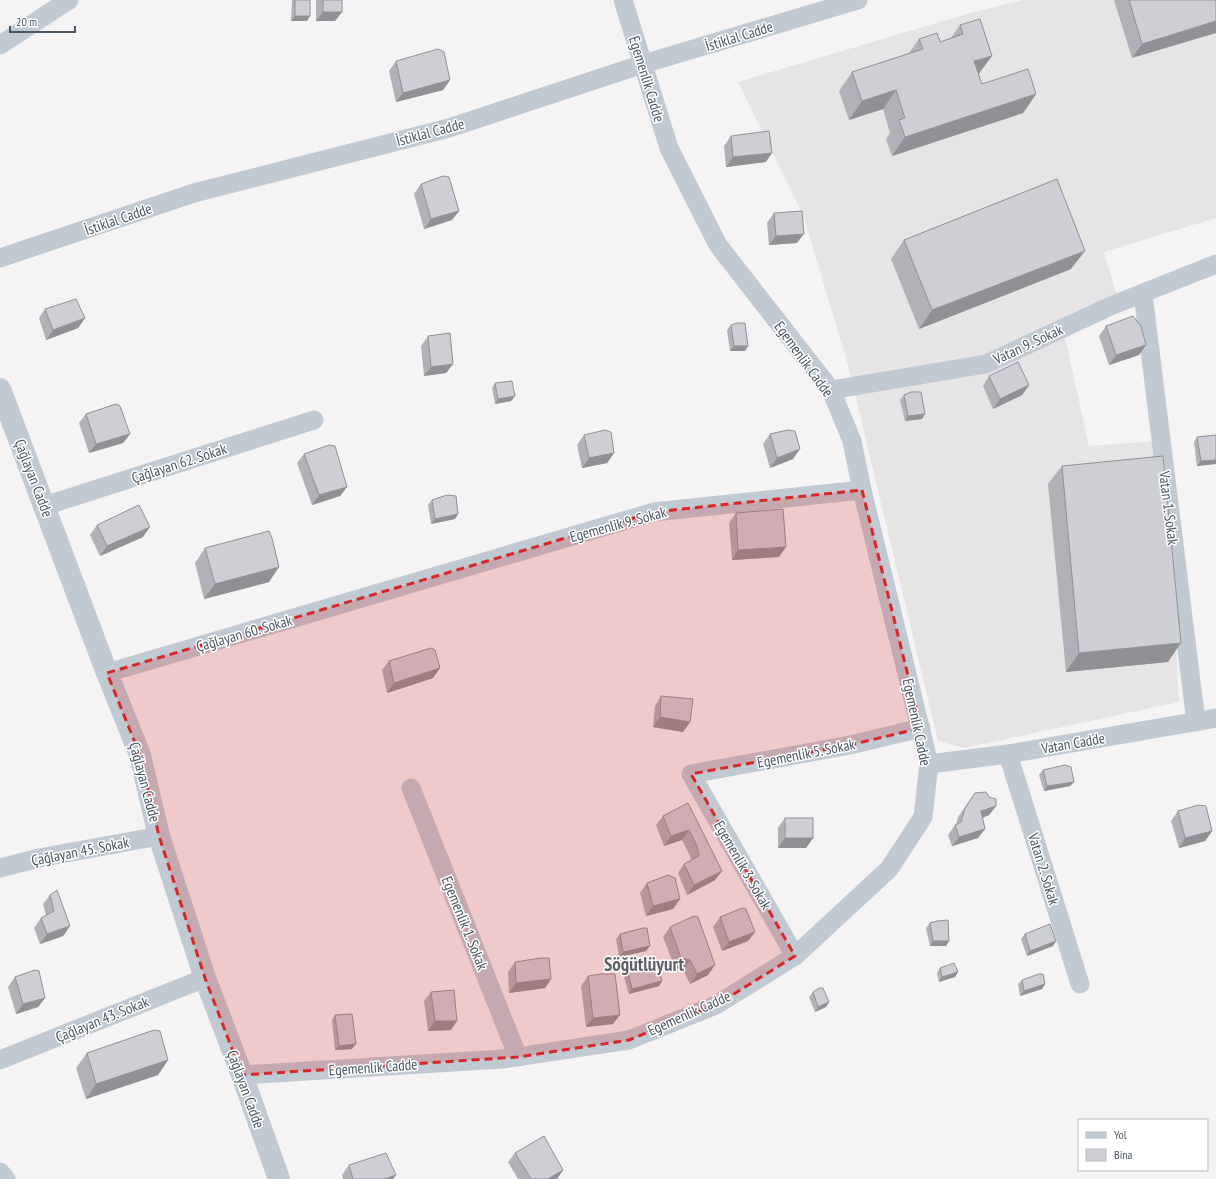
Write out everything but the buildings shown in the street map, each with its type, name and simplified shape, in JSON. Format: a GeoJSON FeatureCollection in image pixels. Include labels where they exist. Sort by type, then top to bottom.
{"type":"FeatureCollection","features":[{"type":"Feature","properties":{"kind":"street"},"geometry":{"type":"LineString","coordinates":[[0,45],[69,0]]}},
{"type":"Feature","properties":{"kind":"street","name":"Egemenlik Cadde"},"geometry":{"type":"LineString","coordinates":[[242,1075],[503,1059],[629,1040],[716,1005],[795,956],[889,869],[923,817],[929,764],[862,490],[852,441],[831,390],[718,246],[668,148],[623,0]]}},
{"type":"Feature","properties":{"kind":"street","name":"İstiklal Cadde"},"geometry":{"type":"LineString","coordinates":[[0,258],[194,193],[449,128],[643,64],[858,0]]}},
{"type":"Feature","properties":{"kind":"street","name":"Vatan 9. Sokak"},"geometry":{"type":"LineString","coordinates":[[831,390],[986,364],[1113,305],[1216,264]]}},
{"type":"Feature","properties":{"kind":"street","name":"Vatan 1. Sokak"},"geometry":{"type":"LineString","coordinates":[[1143,294],[1196,722]]}},
{"type":"Feature","properties":{"kind":"street","name":"Çağlayan Cadde"},"geometry":{"type":"LineString","coordinates":[[0,389],[107,673],[140,755],[159,836],[205,978],[242,1075],[278,1179]]}},
{"type":"Feature","properties":{"kind":"street","name":"Çağlayan 62. Sokak"},"geometry":{"type":"LineString","coordinates":[[44,506],[314,420]]}},
{"type":"Feature","properties":{"kind":"street","name":"Egemenlik 9. Sokak"},"geometry":{"type":"LineString","coordinates":[[381,592],[654,512],[862,490]]}},
{"type":"Feature","properties":{"kind":"street","name":"Çağlayan 60. Sokak"},"geometry":{"type":"LineString","coordinates":[[107,673],[381,592]]}},
{"type":"Feature","properties":{"kind":"street","name":"Vatan Cadde"},"geometry":{"type":"LineString","coordinates":[[929,764],[1008,754],[1216,718]]}},
{"type":"Feature","properties":{"kind":"street","name":"Egemenlik 5. Sokak"},"geometry":{"type":"LineString","coordinates":[[691,774],[850,746],[920,728]]}},
{"type":"Feature","properties":{"kind":"street","name":"Vatan 2. Sokak"},"geometry":{"type":"LineString","coordinates":[[1008,754],[1080,984]]}},
{"type":"Feature","properties":{"kind":"street","name":"Egemenlik 3. Sokak"},"geometry":{"type":"LineString","coordinates":[[691,774],[795,956]]}},
{"type":"Feature","properties":{"kind":"street","name":"Egemenlik 1. Sokak"},"geometry":{"type":"LineString","coordinates":[[411,788],[518,1057]]}},
{"type":"Feature","properties":{"kind":"street","name":"Çağlayan 45. Sokak"},"geometry":{"type":"LineString","coordinates":[[0,868],[39,858],[159,836]]}},
{"type":"Feature","properties":{"kind":"street","name":"Çağlayan 43. Sokak"},"geometry":{"type":"LineString","coordinates":[[0,1060],[205,978]]}},
{"type":"Feature","properties":{"kind":"street"},"geometry":{"type":"LineString","coordinates":[[0,1172],[6,1179]]}},
{"type":"Feature","properties":{"kind":"highlighted area"},"geometry":{"type":"Polygon","coordinates":[[[862,490],[921,728],[850,745],[691,774],[795,956],[716,1005],[629,1040],[518,1057],[242,1075],[205,978],[159,836],[140,755],[107,673],[654,512],[862,490]]]}},
{"type":"Feature","properties":{"kind":"shaded area"},"geometry":{"type":"Polygon","coordinates":[[[1022,0],[1216,0],[1216,218],[1104,252],[1121,309],[1064,333],[1089,446],[1157,441],[1167,479],[1179,702],[965,748],[938,741],[848,365],[803,215],[738,82],[967,14],[1022,0]]]}},
{"type":"Feature","properties":{"kind":"district","name":"Söğütlüyurt"},"geometry":{"type":"Point","coordinates":[644,964]}}]}
